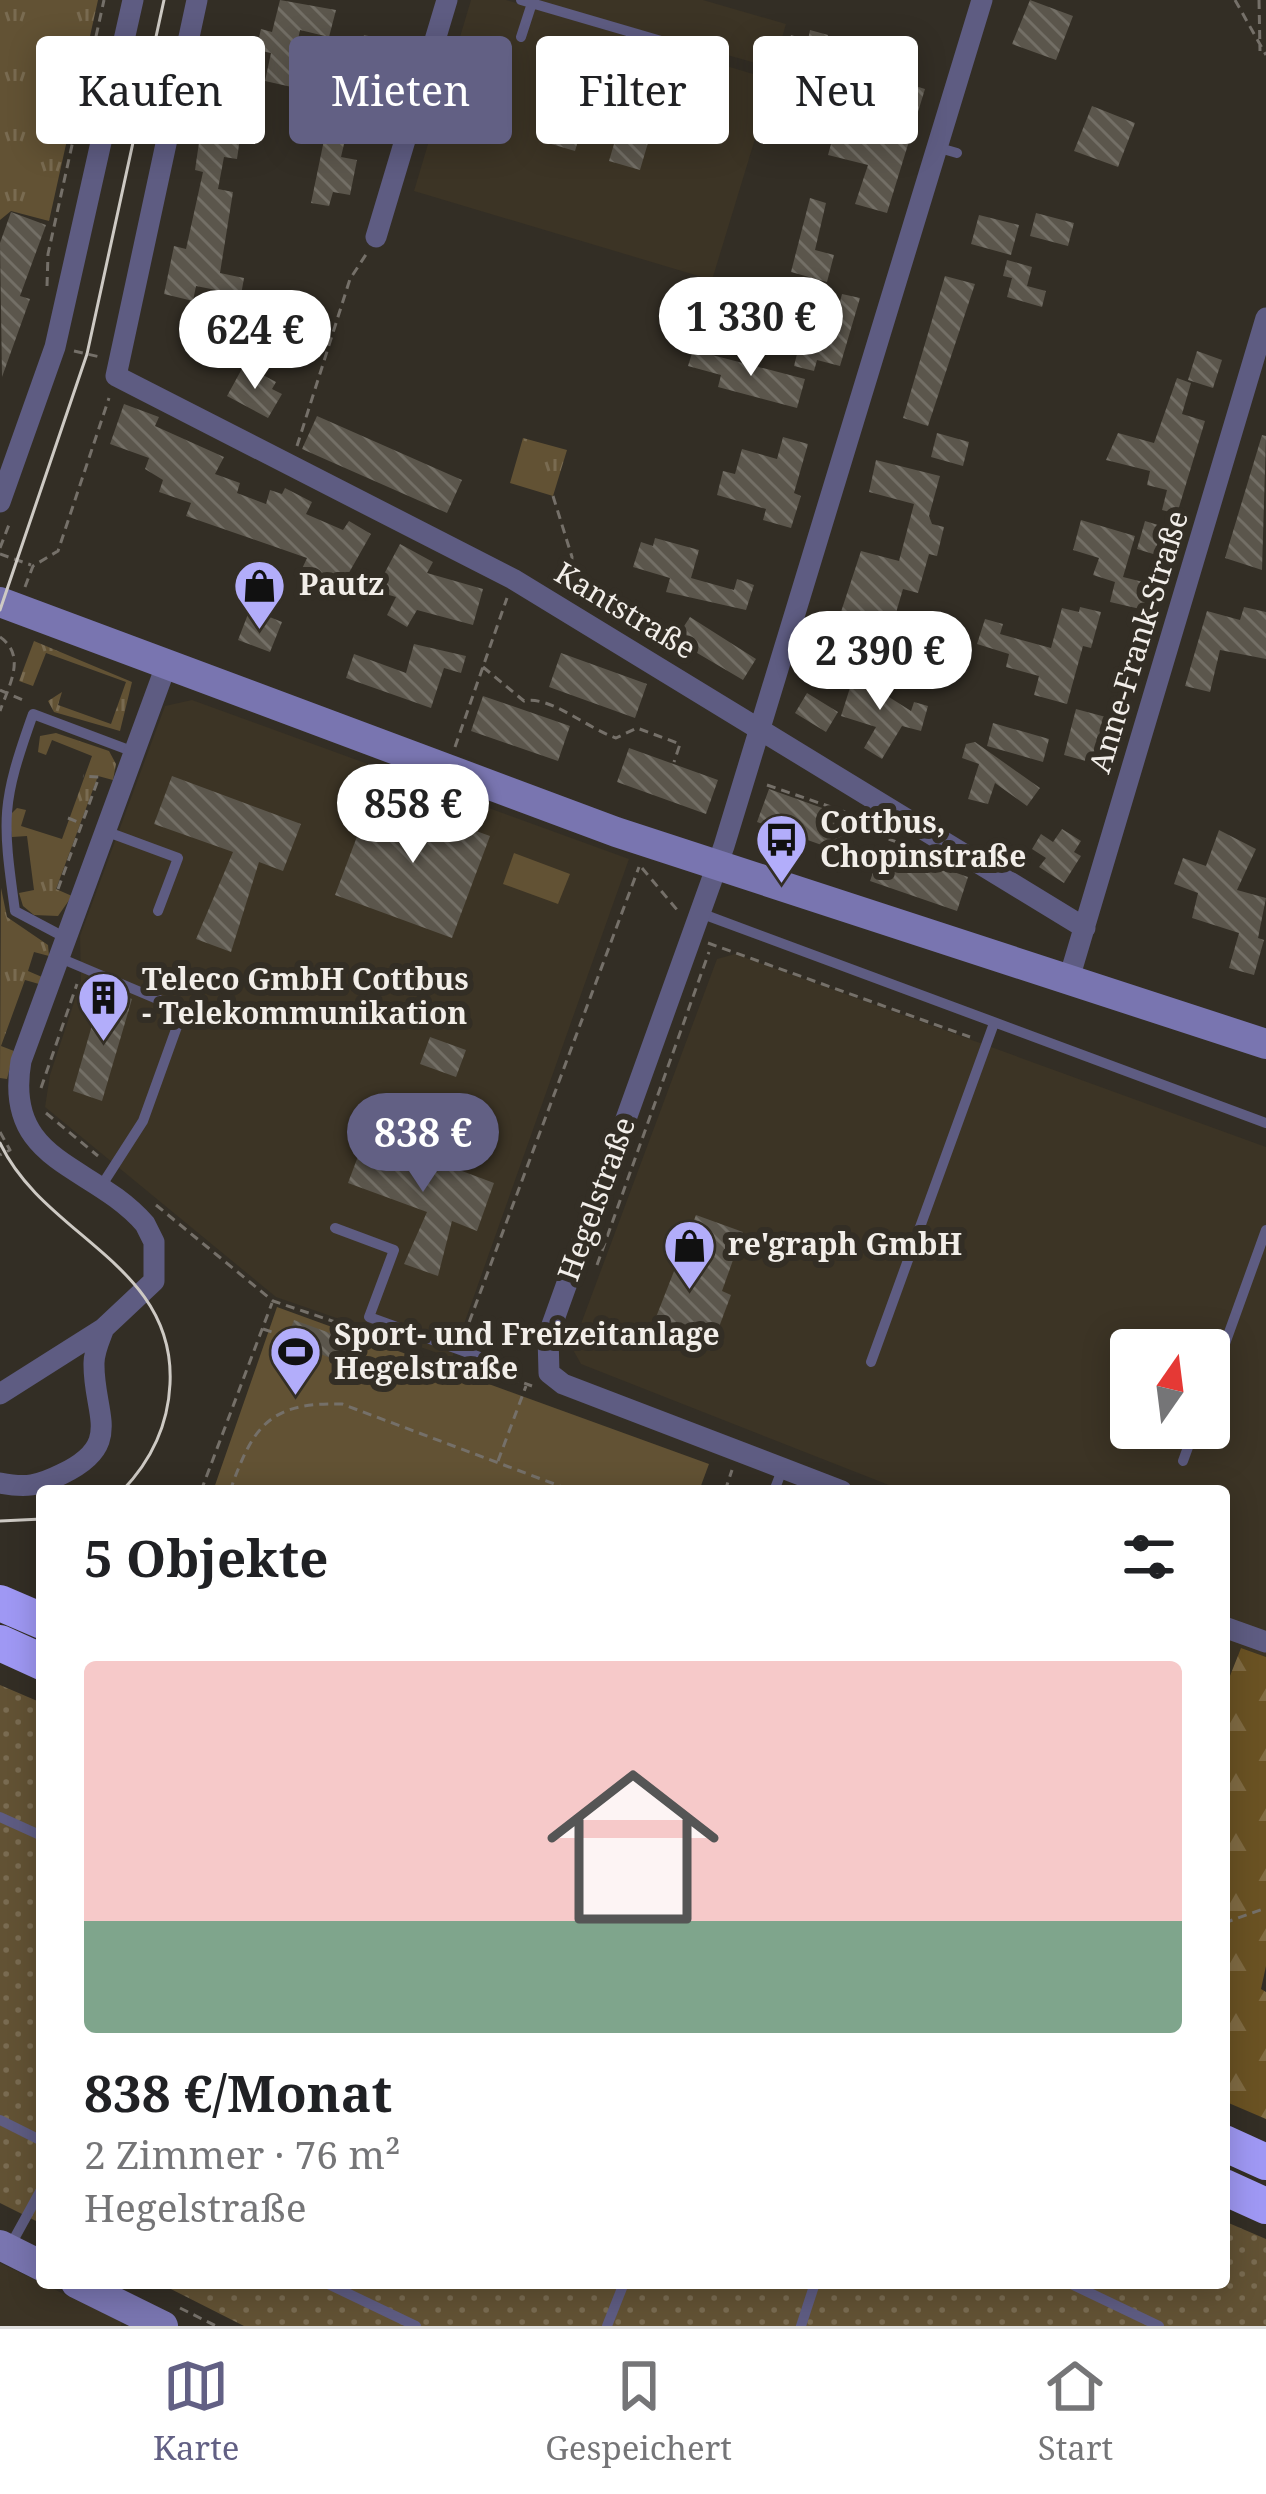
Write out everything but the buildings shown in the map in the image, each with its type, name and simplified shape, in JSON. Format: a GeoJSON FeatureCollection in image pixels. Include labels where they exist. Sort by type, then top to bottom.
{"type":"FeatureCollection","features":[{"type":"Feature","properties":{"kind":"highway"},"geometry":{"type":"LineString","coordinates":[[0,1603],[36,1619]]}},
{"type":"Feature","properties":{"kind":"highway"},"geometry":{"type":"LineString","coordinates":[[0,1643],[36,1659]]}},
{"type":"Feature","properties":{"kind":"highway"},"geometry":{"type":"LineString","coordinates":[[1230,2146],[1266,2162]]}},
{"type":"Feature","properties":{"kind":"highway"},"geometry":{"type":"LineString","coordinates":[[1230,2190],[1266,2206]]}},
{"type":"Feature","properties":{"kind":"street"},"geometry":{"type":"LineString","coordinates":[[0,502],[55,346],[133,0]]}},
{"type":"Feature","properties":{"kind":"street"},"geometry":{"type":"LineString","coordinates":[[116,376],[196,0]]}},
{"type":"Feature","properties":{"kind":"street"},"geometry":{"type":"LineString","coordinates":[[376,237],[447,0]]}},
{"type":"Feature","properties":{"kind":"street","name":"Hegelstraße"},"geometry":{"type":"LineString","coordinates":[[778,1481],[563,1384],[549,1372],[548,1336],[702,929],[717,865],[947,150],[982,0]]}},
{"type":"Feature","properties":{"kind":"street","name":"Anne-Frank-Straße"},"geometry":{"type":"LineString","coordinates":[[1068,982],[1266,319]]}},
{"type":"Feature","properties":{"kind":"street","name":"Kantstraße"},"geometry":{"type":"LineString","coordinates":[[116,376],[513,579],[1085,928]]}},
{"type":"Feature","properties":{"kind":"street"},"geometry":{"type":"LineString","coordinates":[[0,602],[717,865],[1266,1044]]}},
{"type":"Feature","properties":{"kind":"street"},"geometry":{"type":"LineString","coordinates":[[0,1394],[104,1328],[154,1281],[156,1257],[145,1224],[107,1179],[44,1150],[20,1111],[21,1061],[66,953],[167,664]]}},
{"type":"Feature","properties":{"kind":"street"},"geometry":{"type":"LineString","coordinates":[[37,1485],[77,1467],[94,1452],[103,1407],[93,1358],[104,1328]]}},
{"type":"Feature","properties":{"kind":"street"},"geometry":{"type":"LineString","coordinates":[[0,1483],[36,1485]]}},
{"type":"Feature","properties":{"kind":"street"},"geometry":{"type":"LineString","coordinates":[[1230,1629],[1266,1642]]}},
{"type":"Feature","properties":{"kind":"street"},"geometry":{"type":"LineString","coordinates":[[4,2247],[36,2263]]}},
{"type":"Feature","properties":{"kind":"street"},"geometry":{"type":"LineString","coordinates":[[88,2289],[163,2326]]}},
{"type":"Feature","properties":{"kind":"lane"},"geometry":{"type":"LineString","coordinates":[[521,37],[526,2],[644,36]]}},
{"type":"Feature","properties":{"kind":"lane"},"geometry":{"type":"LineString","coordinates":[[107,1179],[143,1120],[183,1010],[66,953],[15,911],[2,822],[5,795],[33,714],[134,752]]}},
{"type":"Feature","properties":{"kind":"lane"},"geometry":{"type":"LineString","coordinates":[[105,831],[178,858],[158,911]]}},
{"type":"Feature","properties":{"kind":"lane"},"geometry":{"type":"LineString","coordinates":[[702,929],[1266,1123]]}},
{"type":"Feature","properties":{"kind":"lane"},"geometry":{"type":"LineString","coordinates":[[871,1362],[993,1026]]}},
{"type":"Feature","properties":{"kind":"lane"},"geometry":{"type":"LineString","coordinates":[[335,1228],[394,1250],[369,1317],[488,1360]]}},
{"type":"Feature","properties":{"kind":"lane"},"geometry":{"type":"LineString","coordinates":[[1230,1330],[1266,1230]]}},
{"type":"Feature","properties":{"kind":"lane"},"geometry":{"type":"LineString","coordinates":[[1183,1461],[1187,1449]]}},
{"type":"Feature","properties":{"kind":"lane"},"geometry":{"type":"LineString","coordinates":[[0,1817],[36,1833]]}},
{"type":"Feature","properties":{"kind":"lane"},"geometry":{"type":"LineString","coordinates":[[0,2120],[36,2137]]}},
{"type":"Feature","properties":{"kind":"lane"},"geometry":{"type":"LineString","coordinates":[[4,2247],[36,2197]]}},
{"type":"Feature","properties":{"kind":"lane"},"geometry":{"type":"LineString","coordinates":[[339,2289],[416,2326]]}},
{"type":"Feature","properties":{"kind":"lane"},"geometry":{"type":"LineString","coordinates":[[607,2326],[622,2289]]}},
{"type":"Feature","properties":{"kind":"lane"},"geometry":{"type":"LineString","coordinates":[[800,2326],[812,2289]]}},
{"type":"Feature","properties":{"kind":"lane"},"geometry":{"type":"LineString","coordinates":[[1083,2289],[1163,2325]]}},
{"type":"Feature","properties":{"kind":"path"},"geometry":{"type":"LineString","coordinates":[[46,288],[48,254],[104,0]]}},
{"type":"Feature","properties":{"kind":"path"},"geometry":{"type":"LineString","coordinates":[[1235,0],[1263,54]]}},
{"type":"Feature","properties":{"kind":"path"},"geometry":{"type":"LineString","coordinates":[[1259,0],[1263,54]]}},
{"type":"Feature","properties":{"kind":"path"},"geometry":{"type":"LineString","coordinates":[[292,465],[350,279],[376,237]]}},
{"type":"Feature","properties":{"kind":"path"},"geometry":{"type":"LineString","coordinates":[[0,554],[33,566],[58,551],[116,376]]}},
{"type":"Feature","properties":{"kind":"path"},"geometry":{"type":"LineString","coordinates":[[553,496],[572,556],[570,613]]}},
{"type":"Feature","properties":{"kind":"path"},"geometry":{"type":"LineString","coordinates":[[455,747],[513,579]]}},
{"type":"Feature","properties":{"kind":"path"},"geometry":{"type":"LineString","coordinates":[[0,637],[15,655],[0,711]]}},
{"type":"Feature","properties":{"kind":"path"},"geometry":{"type":"LineString","coordinates":[[483,668],[524,701],[533,698],[557,707],[589,729],[616,738],[637,728],[680,744],[674,762]]}},
{"type":"Feature","properties":{"kind":"path"},"geometry":{"type":"LineString","coordinates":[[3,691],[26,700],[22,710],[33,714]]}},
{"type":"Feature","properties":{"kind":"path"},"geometry":{"type":"LineString","coordinates":[[58,889],[99,777],[84,772],[83,776]]}},
{"type":"Feature","properties":{"kind":"path"},"geometry":{"type":"LineString","coordinates":[[754,788],[766,784],[857,816],[878,835],[918,849]]}},
{"type":"Feature","properties":{"kind":"path"},"geometry":{"type":"LineString","coordinates":[[68,818],[82,824]]}},
{"type":"Feature","properties":{"kind":"path"},"geometry":{"type":"LineString","coordinates":[[458,1349],[639,863],[702,929],[974,1039]]}},
{"type":"Feature","properties":{"kind":"path"},"geometry":{"type":"LineString","coordinates":[[595,1270],[702,929]]}},
{"type":"Feature","properties":{"kind":"path"},"geometry":{"type":"LineString","coordinates":[[41,1092],[77,983],[66,953]]}},
{"type":"Feature","properties":{"kind":"path"},"geometry":{"type":"LineString","coordinates":[[39,1107],[107,1179]]}},
{"type":"Feature","properties":{"kind":"path"},"geometry":{"type":"LineString","coordinates":[[0,1132],[10,1150],[0,1155]]}},
{"type":"Feature","properties":{"kind":"path"},"geometry":{"type":"LineString","coordinates":[[150,1199],[273,1301],[363,1332]]}},
{"type":"Feature","properties":{"kind":"path"},"geometry":{"type":"LineString","coordinates":[[203,1485],[273,1301]]}},
{"type":"Feature","properties":{"kind":"path"},"geometry":{"type":"LineString","coordinates":[[262,1328],[284,1336]]}},
{"type":"Feature","properties":{"kind":"path"},"geometry":{"type":"LineString","coordinates":[[498,1463],[527,1384]]}},
{"type":"Feature","properties":{"kind":"path"},"geometry":{"type":"LineString","coordinates":[[233,1485],[255,1433],[296,1405],[342,1404],[557,1485]]}},
{"type":"Feature","properties":{"kind":"path"},"geometry":{"type":"LineString","coordinates":[[726,1485],[736,1462]]}},
{"type":"Feature","properties":{"kind":"path"},"geometry":{"type":"LineString","coordinates":[[1230,1921],[1266,1907]]}},
{"type":"Feature","properties":{"kind":"shaded area"},"geometry":{"type":"Polygon","coordinates":[[[471,0],[506,0],[626,36],[536,36],[536,144],[729,144],[729,67],[753,74],[753,144],[712,280],[414,191],[428,144],[512,144],[512,36],[460,36],[471,0]]]}},
{"type":"Feature","properties":{"kind":"shaded area"},"geometry":{"type":"Polygon","coordinates":[[[535,0],[703,0],[786,24],[782,36],[753,36],[753,62],[729,55],[729,36],[661,36],[535,0]]]}},
{"type":"Feature","properties":{"kind":"shaded area"},"geometry":{"type":"Polygon","coordinates":[[[192,700],[629,859],[452,1358],[276,1297],[45,1107],[50,1075],[81,981],[80,936],[165,706],[192,700]]]}},
{"type":"Feature","properties":{"kind":"shaded area"},"geometry":{"type":"Polygon","coordinates":[[[735,954],[1266,1147],[1266,1657],[1241,1648],[1230,1676],[1230,1485],[889,1485],[581,1364],[572,1348],[717,959],[735,954]]]}},
{"type":"Feature","properties":{"kind":"shaded area"},"geometry":{"type":"Polygon","coordinates":[[[0,2263],[36,2280],[36,2289],[54,2289],[122,2322],[121,2326],[0,2326],[0,2263]]]}},
{"type":"Feature","properties":{"kind":"green space"},"geometry":{"type":"Polygon","coordinates":[[[0,0],[98,0],[90,36],[36,36],[36,144],[66,144],[49,221],[11,211],[0,220],[0,0]]]}},
{"type":"Feature","properties":{"kind":"green space"},"geometry":{"type":"Polygon","coordinates":[[[523,438],[567,450],[553,496],[510,483],[523,438]]]}},
{"type":"Feature","properties":{"kind":"green space"},"geometry":{"type":"Polygon","coordinates":[[[34,641],[132,682],[120,731],[54,712],[48,701],[62,692],[58,705],[111,724],[126,682],[46,653],[33,686],[19,681],[34,641]]]}},
{"type":"Feature","properties":{"kind":"green space"},"geometry":{"type":"Polygon","coordinates":[[[56,733],[109,751],[116,764],[113,780],[98,776],[56,889],[72,896],[58,916],[34,915],[23,906],[19,893],[34,890],[27,836],[12,837],[9,816],[17,808],[26,810],[21,826],[62,839],[92,756],[52,740],[46,755],[38,752],[40,736],[56,733]]]}},
{"type":"Feature","properties":{"kind":"green space"},"geometry":{"type":"Polygon","coordinates":[[[514,853],[570,874],[558,904],[503,884],[514,853]]]}},
{"type":"Feature","properties":{"kind":"green space"},"geometry":{"type":"Polygon","coordinates":[[[1,888],[7,917],[48,945],[49,956],[34,952],[28,971],[42,977],[39,984],[25,980],[1,1046],[14,1051],[7,1079],[0,1078],[1,888]]]}},
{"type":"Feature","properties":{"kind":"green space"},"geometry":{"type":"Polygon","coordinates":[[[277,1307],[709,1464],[701,1485],[215,1485],[277,1307]]]}},
{"type":"Feature","properties":{"kind":"green space"},"geometry":{"type":"Polygon","coordinates":[[[1241,1648],[1266,1657],[1266,1966],[1261,1989],[1266,1992],[1266,2119],[1230,2104],[1230,1676],[1241,1648]]]}},
{"type":"Feature","properties":{"kind":"green space"},"geometry":{"type":"Polygon","coordinates":[[[0,1685],[36,1700],[36,2221],[0,2203],[0,1685]]]}},
{"type":"Feature","properties":{"kind":"green space"},"geometry":{"type":"Polygon","coordinates":[[[1230,2224],[1266,2239],[1266,2326],[244,2326],[171,2289],[1230,2289],[1230,2224]]]}},
{"type":"Feature","properties":{"kind":"tram line"},"geometry":{"type":"LineString","coordinates":[[0,610],[87,354],[164,0]]}},
{"type":"Feature","properties":{"kind":"tram line"},"geometry":{"type":"LineString","coordinates":[[0,1143],[46,1203],[130,1280],[152,1309],[166,1343],[170,1384],[162,1428],[127,1485]]}},
{"type":"Feature","properties":{"kind":"tram line"},"geometry":{"type":"LineString","coordinates":[[0,1521],[36,1519]]}},
{"type":"Feature","properties":{"kind":"place","name":"Pautz"},"geometry":{"type":"Point","coordinates":[260,631]}},
{"type":"Feature","properties":{"kind":"place","name":"Cottbus, Chopinstraße"},"geometry":{"type":"Point","coordinates":[781,886]}},
{"type":"Feature","properties":{"kind":"place","name":"Teleco GmbH Cottbus - Telekommunikation"},"geometry":{"type":"Point","coordinates":[103,1043]}},
{"type":"Feature","properties":{"kind":"place","name":"re'graph GmbH"},"geometry":{"type":"Point","coordinates":[689,1291]}},
{"type":"Feature","properties":{"kind":"place","name":"Sport- und Freizeitanlage Hegelstraße"},"geometry":{"type":"Point","coordinates":[295,1398]}}]}
